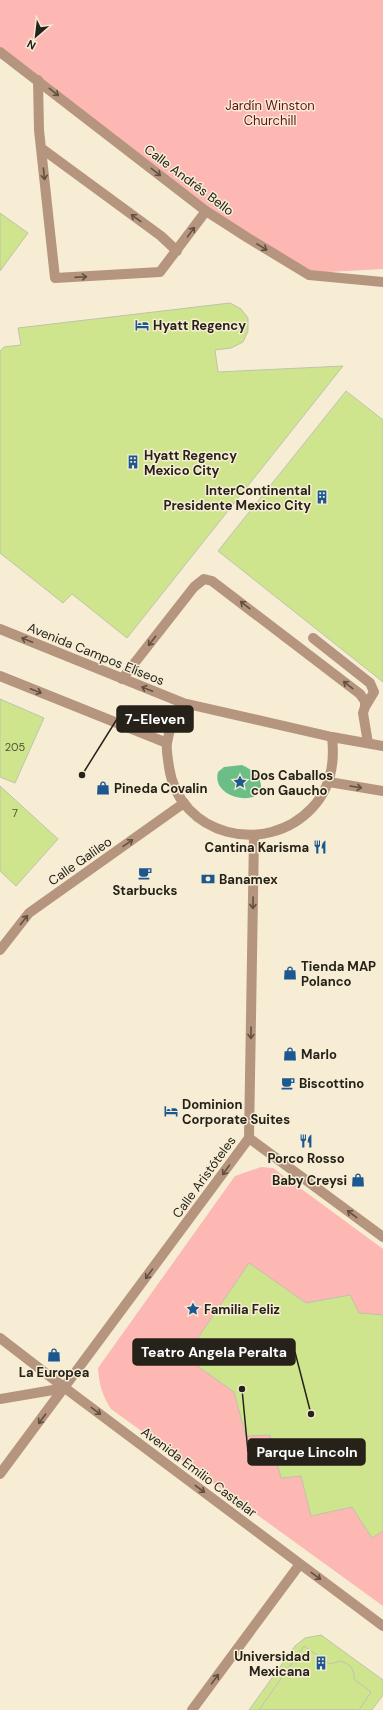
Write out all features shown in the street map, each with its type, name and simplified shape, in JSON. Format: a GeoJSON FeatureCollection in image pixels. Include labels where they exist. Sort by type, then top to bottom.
{"type":"FeatureCollection","features":[{"type":"Feature","properties":{"kind":"street","name":"Calle Andrés Bello"},"geometry":{"type":"LineString","coordinates":[[0,52],[206,211],[310,275],[383,282]]}},
{"type":"Feature","properties":{"kind":"street"},"geometry":{"type":"LineString","coordinates":[[38,80],[41,148],[55,278],[160,272],[178,251],[206,211]]}},
{"type":"Feature","properties":{"kind":"street"},"geometry":{"type":"LineString","coordinates":[[41,148],[154,231],[178,251]]}},
{"type":"Feature","properties":{"kind":"street"},"geometry":{"type":"LineString","coordinates":[[122,679],[194,587],[204,579],[212,581],[220,586],[360,694],[365,701],[366,707]]}},
{"type":"Feature","properties":{"kind":"street","name":"Avenida Campos Elíseos"},"geometry":{"type":"LineString","coordinates":[[0,629],[183,703],[332,737]]}},
{"type":"Feature","properties":{"kind":"street"},"geometry":{"type":"LineString","coordinates":[[313,638],[370,683],[374,692],[363,713],[368,743]]}},
{"type":"Feature","properties":{"kind":"street"},"geometry":{"type":"LineString","coordinates":[[0,676],[167,743]]}},
{"type":"Feature","properties":{"kind":"street"},"geometry":{"type":"LineString","coordinates":[[183,703],[174,719],[167,743],[170,774],[184,803],[201,819],[217,828],[235,834],[254,836],[272,833],[290,826],[305,816],[318,802],[329,782],[334,750],[332,737],[383,746]]}},
{"type":"Feature","properties":{"kind":"street"},"geometry":{"type":"LineString","coordinates":[[329,782],[383,791]]}},
{"type":"Feature","properties":{"kind":"street","name":"Calle Galileo"},"geometry":{"type":"LineString","coordinates":[[0,950],[29,913],[184,803]]}},
{"type":"Feature","properties":{"kind":"street","name":"Calle Aristóteles"},"geometry":{"type":"LineString","coordinates":[[0,1474],[249,1138],[254,836]]}},
{"type":"Feature","properties":{"kind":"street"},"geometry":{"type":"LineString","coordinates":[[249,1138],[383,1237]]}},
{"type":"Feature","properties":{"kind":"street","name":"Avenida Emilio Castelar"},"geometry":{"type":"LineString","coordinates":[[0,1338],[383,1626]]}},
{"type":"Feature","properties":{"kind":"street"},"geometry":{"type":"LineString","coordinates":[[0,1399],[65,1388]]}},
{"type":"Feature","properties":{"kind":"street"},"geometry":{"type":"LineString","coordinates":[[192,1710],[300,1564]]}},
{"type":"Feature","properties":{"kind":"green space","name":"Jardín Winston Churchill"},"geometry":{"type":"Polygon","coordinates":[[[0,0],[383,0],[383,269],[311,273],[243,233],[0,48],[0,0]]]}},
{"type":"Feature","properties":{"kind":"green space"},"geometry":{"type":"Polygon","coordinates":[[[261,1167],[273,1168],[383,1249],[383,1606],[111,1409],[105,1399],[99,1379],[98,1368],[235,1176],[261,1167]]]}},
{"type":"Feature","properties":{"kind":"shaded area"},"geometry":{"type":"Polygon","coordinates":[[[242,765],[253,772],[260,781],[261,790],[257,795],[249,798],[240,798],[230,795],[223,790],[218,782],[218,772],[224,767],[242,765]]]}},
{"type":"Feature","properties":{"kind":"building"},"geometry":{"type":"Polygon","coordinates":[[[0,213],[28,233],[0,271],[0,213]]]}},
{"type":"Feature","properties":{"kind":"building","name":"Hyatt Regency Mexico City"},"geometry":{"type":"Polygon","coordinates":[[[230,303],[241,309],[248,318],[248,331],[243,342],[231,348],[215,350],[218,372],[343,366],[127,638],[72,594],[63,603],[0,553],[0,351],[4,347],[21,345],[18,328],[230,303]]]}},
{"type":"Feature","properties":{"kind":"building","name":"InterContinental Presidente Mexico City"},"geometry":{"type":"Polygon","coordinates":[[[346,391],[383,420],[383,682],[218,551],[346,391]]]}},
{"type":"Feature","properties":{"kind":"building"},"geometry":{"type":"Polygon","coordinates":[[[0,699],[44,718],[15,783],[0,777],[0,699]]]}},
{"type":"Feature","properties":{"kind":"building"},"geometry":{"type":"Polygon","coordinates":[[[0,786],[58,839],[16,886],[0,871],[0,786]]]}},
{"type":"Feature","properties":{"kind":"building"},"geometry":{"type":"Polygon","coordinates":[[[249,1263],[306,1303],[350,1295],[359,1313],[383,1315],[383,1531],[372,1538],[352,1507],[311,1516],[301,1476],[281,1478],[270,1435],[246,1436],[234,1392],[185,1357],[249,1263]]]}},
{"type":"Feature","properties":{"kind":"building","name":"Universidad Mexicana"},"geometry":{"type":"Polygon","coordinates":[[[321,1635],[383,1680],[383,1695],[372,1710],[249,1710],[295,1646],[305,1638],[321,1635]]]}},
{"type":"Feature","properties":{"kind":"building","name":"Universidad Mexicana"},"geometry":{"type":"Polygon","coordinates":[[[304,1646],[330,1664],[340,1661],[351,1667],[354,1673],[354,1679],[371,1692],[359,1710],[259,1710],[304,1646]]]}},
{"type":"Feature","properties":{"kind":"place","name":"Hyatt Regency"},"geometry":{"type":"Point","coordinates":[142,325]}},
{"type":"Feature","properties":{"kind":"place","name":"Hyatt Regency Mexico City"},"geometry":{"type":"Point","coordinates":[133,462]}},
{"type":"Feature","properties":{"kind":"place","name":"InterContinental Presidente Mexico City"},"geometry":{"type":"Point","coordinates":[322,497]}},
{"type":"Feature","properties":{"kind":"place","name":"7-Eleven"},"geometry":{"type":"Point","coordinates":[82,775]}},
{"type":"Feature","properties":{"kind":"place","name":"Dos Caballos con Gaucho"},"geometry":{"type":"Point","coordinates":[240,782]}},
{"type":"Feature","properties":{"kind":"place","name":"Pineda Covalin"},"geometry":{"type":"Point","coordinates":[103,788]}},
{"type":"Feature","properties":{"kind":"place","name":"Cantina Karisma"},"geometry":{"type":"Point","coordinates":[320,847]}},
{"type":"Feature","properties":{"kind":"place","name":"Starbucks"},"geometry":{"type":"Point","coordinates":[145,873]}},
{"type":"Feature","properties":{"kind":"place","name":"Banamex"},"geometry":{"type":"Point","coordinates":[208,879]}},
{"type":"Feature","properties":{"kind":"place","name":"Tienda MAP Polanco"},"geometry":{"type":"Point","coordinates":[290,973]}},
{"type":"Feature","properties":{"kind":"place","name":"Marlo"},"geometry":{"type":"Point","coordinates":[290,1054]}},
{"type":"Feature","properties":{"kind":"place","name":"Biscottino"},"geometry":{"type":"Point","coordinates":[288,1083]}},
{"type":"Feature","properties":{"kind":"place","name":"Dominion Corporate Suites"},"geometry":{"type":"Point","coordinates":[171,1111]}},
{"type":"Feature","properties":{"kind":"place","name":"Porco Rosso"},"geometry":{"type":"Point","coordinates":[306,1141]}},
{"type":"Feature","properties":{"kind":"place","name":"Baby Creysi"},"geometry":{"type":"Point","coordinates":[358,1180]}},
{"type":"Feature","properties":{"kind":"place","name":"Familia Feliz"},"geometry":{"type":"Point","coordinates":[193,1309]}},
{"type":"Feature","properties":{"kind":"place","name":"La Europea"},"geometry":{"type":"Point","coordinates":[54,1355]}},
{"type":"Feature","properties":{"kind":"place","name":"Parque Lincoln"},"geometry":{"type":"Point","coordinates":[242,1389]}},
{"type":"Feature","properties":{"kind":"place","name":"Teatro Angela Peralta"},"geometry":{"type":"Point","coordinates":[311,1414]}},
{"type":"Feature","properties":{"kind":"place","name":"Universidad Mexicana"},"geometry":{"type":"Point","coordinates":[321,1663]}}]}
